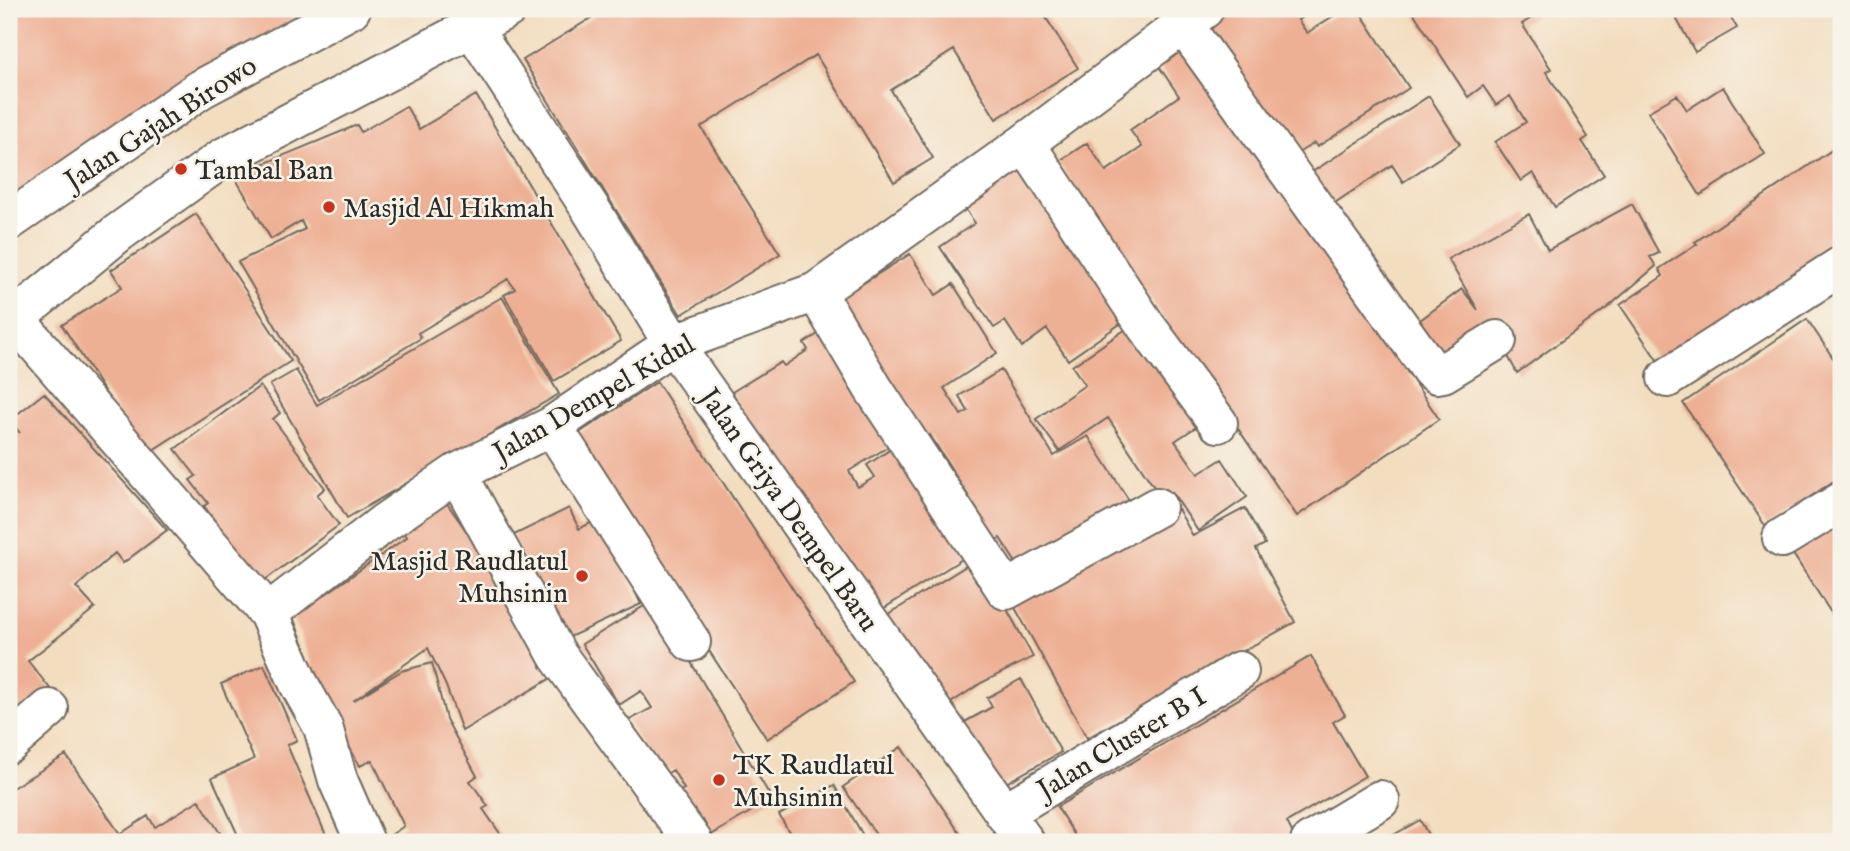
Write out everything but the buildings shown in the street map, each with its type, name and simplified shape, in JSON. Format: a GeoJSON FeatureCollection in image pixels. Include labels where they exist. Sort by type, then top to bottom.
{"type":"FeatureCollection","features":[{"type":"Feature","properties":{"kind":"street","name":"Jalan Gajah Birowo"},"geometry":{"type":"LineString","coordinates":[[9,221],[201,89],[351,9]]}},
{"type":"Feature","properties":{"kind":"street"},"geometry":{"type":"LineString","coordinates":[[365,842],[338,780],[323,727],[299,684],[268,614],[11,321],[118,233],[224,157],[507,9]]}},
{"type":"Feature","properties":{"kind":"street"},"geometry":{"type":"LineString","coordinates":[[1193,16],[1431,370],[1443,373],[1497,340]]}},
{"type":"Feature","properties":{"kind":"street","name":"Jalan Dempel Kidul"},"geometry":{"type":"LineString","coordinates":[[268,614],[384,523],[457,473],[552,426],[673,344],[816,292],[1025,143],[1193,16]]}},
{"type":"Feature","properties":{"kind":"street","name":"Jalan Griya Dempel Baru"},"geometry":{"type":"LineString","coordinates":[[472,29],[590,208],[673,344],[1015,827]]}},
{"type":"Feature","properties":{"kind":"street"},"geometry":{"type":"LineString","coordinates":[[1025,143],[1146,326],[1218,423]]}},
{"type":"Feature","properties":{"kind":"street"},"geometry":{"type":"LineString","coordinates":[[1667,378],[1841,266]]}},
{"type":"Feature","properties":{"kind":"street"},"geometry":{"type":"LineString","coordinates":[[816,292],[873,388],[1006,590],[1157,507]]}},
{"type":"Feature","properties":{"kind":"street"},"geometry":{"type":"LineString","coordinates":[[552,426],[691,642]]}},
{"type":"Feature","properties":{"kind":"street"},"geometry":{"type":"LineString","coordinates":[[457,473],[558,656],[693,842]]}},
{"type":"Feature","properties":{"kind":"street"},"geometry":{"type":"LineString","coordinates":[[1782,538],[1841,502]]}},
{"type":"Feature","properties":{"kind":"street","name":"Jalan Cluster B I"},"geometry":{"type":"LineString","coordinates":[[1015,827],[1239,671]]}},
{"type":"Feature","properties":{"kind":"street"},"geometry":{"type":"LineString","coordinates":[[9,744],[49,709]]}},
{"type":"Feature","properties":{"kind":"street"},"geometry":{"type":"LineString","coordinates":[[1310,842],[1380,800]]}},
{"type":"Feature","properties":{"kind":"place","name":"Tambal Ban"},"geometry":{"type":"Point","coordinates":[181,169]}},
{"type":"Feature","properties":{"kind":"place","name":"Masjid Al Hikmah"},"geometry":{"type":"Point","coordinates":[329,207]}},
{"type":"Feature","properties":{"kind":"place","name":"Masjid Raudlatul Muhsinin"},"geometry":{"type":"Point","coordinates":[582,576]}},
{"type":"Feature","properties":{"kind":"place","name":"TK Raudlatul Muhsinin"},"geometry":{"type":"Point","coordinates":[719,780]}}]}
